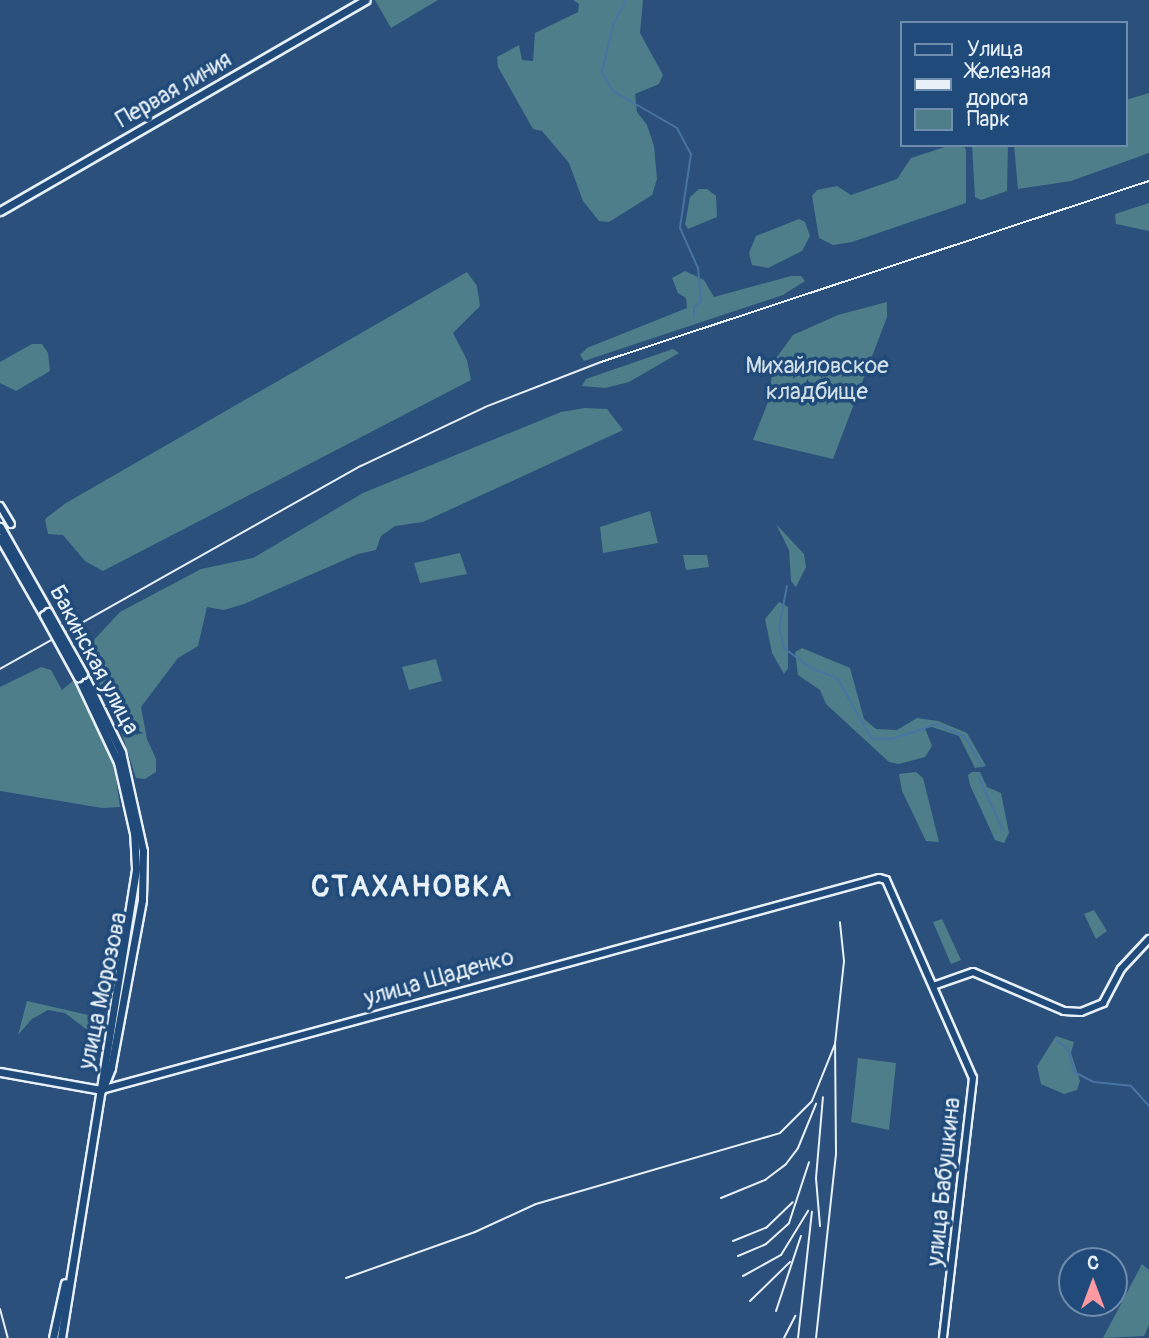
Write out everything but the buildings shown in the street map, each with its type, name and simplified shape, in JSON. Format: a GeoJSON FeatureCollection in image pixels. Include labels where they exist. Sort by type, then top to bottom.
{"type":"FeatureCollection","features":[{"type":"Feature","properties":{"kind":"main road","name":"Первая линия"},"geometry":{"type":"LineString","coordinates":[[0,211],[365,1]]}},
{"type":"Feature","properties":{"kind":"main road","name":"Бакинская улица"},"geometry":{"type":"LineString","coordinates":[[0,527],[46,614]]}},
{"type":"Feature","properties":{"kind":"main road","name":"Бакинская улица"},"geometry":{"type":"LineString","coordinates":[[0,538],[81,675],[124,762],[143,850],[137,899]]}},
{"type":"Feature","properties":{"kind":"main road","name":"улица Морозова"},"geometry":{"type":"LineString","coordinates":[[61,1338],[101,1090],[137,899]]}},
{"type":"Feature","properties":{"kind":"main road","name":"улица Щаденко"},"geometry":{"type":"LineString","coordinates":[[0,1072],[101,1090]]}},
{"type":"Feature","properties":{"kind":"main road","name":"улица Морозова"},"geometry":{"type":"LineString","coordinates":[[53,1338],[73,1255]]}},
{"type":"Feature","properties":{"kind":"street"},"geometry":{"type":"LineString","coordinates":[[0,506],[11,524]]}},
{"type":"Feature","properties":{"kind":"street","name":"улица Бабушкина"},"geometry":{"type":"LineString","coordinates":[[886,880],[973,1078],[943,1338]]}},
{"type":"Feature","properties":{"kind":"street","name":"улица Щаденко"},"geometry":{"type":"LineString","coordinates":[[101,1090],[853,883],[886,880]]}},
{"type":"Feature","properties":{"kind":"street"},"geometry":{"type":"LineString","coordinates":[[933,986],[973,972],[1064,1011],[1081,1012],[1103,1003],[1124,965],[1149,939]]}},
{"type":"Feature","properties":{"kind":"green space"},"geometry":{"type":"Polygon","coordinates":[[[375,0],[438,0],[391,28],[375,0]]]}},
{"type":"Feature","properties":{"kind":"green space"},"geometry":{"type":"Polygon","coordinates":[[[573,0],[643,0],[640,33],[663,75],[659,84],[635,94],[637,112],[647,125],[654,146],[657,179],[652,195],[609,222],[599,221],[583,201],[569,163],[542,131],[533,129],[498,67],[497,57],[519,45],[522,60],[533,61],[535,33],[578,12],[579,4],[573,0]]]}},
{"type":"Feature","properties":{"kind":"green space"},"geometry":{"type":"Polygon","coordinates":[[[1149,93],[1149,153],[1071,181],[1018,189],[1014,147],[1128,147],[1128,99],[1149,93]]]}},
{"type":"Feature","properties":{"kind":"green space"},"geometry":{"type":"Polygon","coordinates":[[[945,147],[964,147],[966,203],[852,242],[833,245],[819,238],[812,196],[817,190],[837,186],[851,195],[897,179],[911,158],[945,147]]]}},
{"type":"Feature","properties":{"kind":"green space"},"geometry":{"type":"Polygon","coordinates":[[[972,147],[1008,147],[1007,191],[981,200],[975,197],[972,147]]]}},
{"type":"Feature","properties":{"kind":"green space"},"geometry":{"type":"Polygon","coordinates":[[[699,189],[707,189],[716,196],[717,217],[688,229],[685,224],[690,197],[699,189]]]}},
{"type":"Feature","properties":{"kind":"green space"},"geometry":{"type":"Polygon","coordinates":[[[1149,203],[1149,231],[1116,224],[1115,214],[1149,203]]]}},
{"type":"Feature","properties":{"kind":"green space"},"geometry":{"type":"Polygon","coordinates":[[[799,219],[805,222],[810,236],[802,251],[768,268],[752,265],[749,253],[756,236],[799,219]]]}},
{"type":"Feature","properties":{"kind":"green space"},"geometry":{"type":"Polygon","coordinates":[[[685,271],[704,280],[714,297],[791,276],[801,276],[805,281],[783,295],[584,361],[580,355],[587,348],[687,308],[686,298],[678,293],[672,278],[685,271]]]}},
{"type":"Feature","properties":{"kind":"green space"},"geometry":{"type":"Polygon","coordinates":[[[467,272],[477,286],[480,306],[453,333],[467,360],[471,380],[103,571],[85,561],[63,535],[48,534],[45,519],[66,503],[467,272]]]}},
{"type":"Feature","properties":{"kind":"green space","name":"Михайловское кладбище"},"geometry":{"type":"Polygon","coordinates":[[[887,302],[887,317],[833,459],[753,440],[768,402],[774,361],[793,335],[838,315],[887,302]]]}},
{"type":"Feature","properties":{"kind":"green space"},"geometry":{"type":"Polygon","coordinates":[[[32,344],[42,344],[48,353],[50,371],[16,391],[0,383],[0,362],[32,344]]]}},
{"type":"Feature","properties":{"kind":"green space"},"geometry":{"type":"Polygon","coordinates":[[[673,349],[679,353],[629,382],[605,388],[582,386],[586,379],[673,349]]]}},
{"type":"Feature","properties":{"kind":"green space"},"geometry":{"type":"Polygon","coordinates":[[[585,408],[607,409],[623,430],[423,522],[395,526],[381,536],[376,550],[358,554],[244,604],[224,610],[207,607],[198,646],[178,658],[141,707],[147,739],[156,759],[156,772],[145,779],[136,778],[113,706],[93,674],[96,660],[93,641],[120,612],[201,569],[253,558],[363,493],[561,412],[585,408]]]}},
{"type":"Feature","properties":{"kind":"green space"},"geometry":{"type":"Polygon","coordinates":[[[650,511],[658,543],[603,553],[600,527],[650,511]]]}},
{"type":"Feature","properties":{"kind":"green space"},"geometry":{"type":"Polygon","coordinates":[[[776,524],[804,554],[806,567],[796,587],[791,581],[789,550],[776,524]]]}},
{"type":"Feature","properties":{"kind":"green space"},"geometry":{"type":"Polygon","coordinates":[[[460,553],[467,574],[420,583],[414,563],[460,553]]]}},
{"type":"Feature","properties":{"kind":"green space"},"geometry":{"type":"Polygon","coordinates":[[[683,555],[707,555],[709,567],[686,570],[683,555]]]}},
{"type":"Feature","properties":{"kind":"green space"},"geometry":{"type":"Polygon","coordinates":[[[779,602],[788,607],[788,668],[784,674],[772,653],[765,619],[779,602]]]}},
{"type":"Feature","properties":{"kind":"green space"},"geometry":{"type":"Polygon","coordinates":[[[802,648],[850,668],[864,719],[876,729],[897,730],[917,718],[938,721],[967,733],[986,766],[975,768],[959,736],[932,727],[925,728],[932,746],[925,757],[899,764],[889,762],[826,704],[820,690],[798,675],[795,652],[802,648]]]}},
{"type":"Feature","properties":{"kind":"green space"},"geometry":{"type":"Polygon","coordinates":[[[436,659],[442,681],[409,690],[402,667],[436,659]]]}},
{"type":"Feature","properties":{"kind":"green space"},"geometry":{"type":"Polygon","coordinates":[[[41,667],[51,670],[62,690],[74,680],[91,706],[114,764],[120,807],[102,808],[0,791],[0,687],[41,667]]]}},
{"type":"Feature","properties":{"kind":"green space"},"geometry":{"type":"Polygon","coordinates":[[[916,772],[923,778],[939,842],[926,841],[902,791],[899,774],[916,772]]]}},
{"type":"Feature","properties":{"kind":"green space"},"geometry":{"type":"Polygon","coordinates":[[[980,772],[987,787],[1001,793],[1009,833],[1004,843],[995,840],[970,785],[968,775],[980,772]]]}},
{"type":"Feature","properties":{"kind":"green space"},"geometry":{"type":"Polygon","coordinates":[[[1094,910],[1107,931],[1096,939],[1084,914],[1094,910]]]}},
{"type":"Feature","properties":{"kind":"green space"},"geometry":{"type":"Polygon","coordinates":[[[942,919],[961,960],[951,964],[933,922],[942,919]]]}},
{"type":"Feature","properties":{"kind":"green space"},"geometry":{"type":"Polygon","coordinates":[[[27,1001],[97,1017],[99,1029],[86,1029],[65,1013],[48,1010],[32,1019],[18,1035],[27,1001]]]}},
{"type":"Feature","properties":{"kind":"green space"},"geometry":{"type":"Polygon","coordinates":[[[1056,1036],[1074,1042],[1071,1053],[1080,1081],[1077,1090],[1064,1094],[1041,1084],[1037,1066],[1056,1036]]]}},
{"type":"Feature","properties":{"kind":"green space"},"geometry":{"type":"Polygon","coordinates":[[[858,1058],[896,1063],[889,1130],[851,1122],[858,1058]]]}},
{"type":"Feature","properties":{"kind":"green space"},"geometry":{"type":"Polygon","coordinates":[[[1142,1264],[1149,1270],[1149,1325],[1144,1336],[1103,1338],[1114,1317],[1128,1317],[1128,1291],[1142,1264]]]}},
{"type":"Feature","properties":{"kind":"waterway"},"geometry":{"type":"LineString","coordinates":[[626,0],[613,25],[602,72],[613,91],[677,128],[691,154],[680,228],[698,268],[701,302],[694,307],[694,317]]}},
{"type":"Feature","properties":{"kind":"waterway"},"geometry":{"type":"LineString","coordinates":[[787,586],[779,627],[784,648],[809,667],[838,679],[871,738],[892,739],[937,724],[965,737],[982,766]]}},
{"type":"Feature","properties":{"kind":"waterway"},"geometry":{"type":"LineString","coordinates":[[978,775],[1003,831]]}},
{"type":"Feature","properties":{"kind":"waterway"},"geometry":{"type":"LineString","coordinates":[[1056,1040],[1068,1049],[1074,1072],[1094,1082],[1131,1086],[1149,1106]]}},
{"type":"Feature","properties":{"kind":"tram line"},"geometry":{"type":"LineString","coordinates":[[0,1309],[8,1338]]}},
{"type":"Feature","properties":{"kind":"railway"},"geometry":{"type":"LineString","coordinates":[[0,669],[361,466],[485,407],[601,362],[1149,181]]}},
{"type":"Feature","properties":{"kind":"railway"},"geometry":{"type":"LineString","coordinates":[[816,1338],[836,1153],[835,1044],[844,961],[840,922]]}},
{"type":"Feature","properties":{"kind":"railway"},"geometry":{"type":"LineString","coordinates":[[346,1278],[475,1232],[536,1204],[780,1133],[812,1101],[835,1044]]}},
{"type":"Feature","properties":{"kind":"railway"},"geometry":{"type":"LineString","coordinates":[[820,1226],[816,1178],[823,1097]]}},
{"type":"Feature","properties":{"kind":"railway"},"geometry":{"type":"LineString","coordinates":[[721,1198],[765,1180],[786,1164],[798,1148],[816,1104]]}},
{"type":"Feature","properties":{"kind":"railway"},"geometry":{"type":"LineString","coordinates":[[738,1256],[766,1244],[789,1223],[809,1162]]}},
{"type":"Feature","properties":{"kind":"railway"},"geometry":{"type":"LineString","coordinates":[[733,1241],[766,1228],[793,1202]]}},
{"type":"Feature","properties":{"kind":"railway"},"geometry":{"type":"LineString","coordinates":[[743,1276],[781,1255],[808,1211]]}},
{"type":"Feature","properties":{"kind":"railway"},"geometry":{"type":"LineString","coordinates":[[798,1338],[812,1212]]}},
{"type":"Feature","properties":{"kind":"railway"},"geometry":{"type":"LineString","coordinates":[[776,1311],[801,1236]]}},
{"type":"Feature","properties":{"kind":"railway"},"geometry":{"type":"LineString","coordinates":[[750,1301],[790,1262]]}},
{"type":"Feature","properties":{"kind":"railway"},"geometry":{"type":"LineString","coordinates":[[784,1338],[795,1316]]}},
{"type":"Feature","properties":{"kind":"district","name":"СТАХАНОВКА"},"geometry":{"type":"Point","coordinates":[412,887]}}]}
